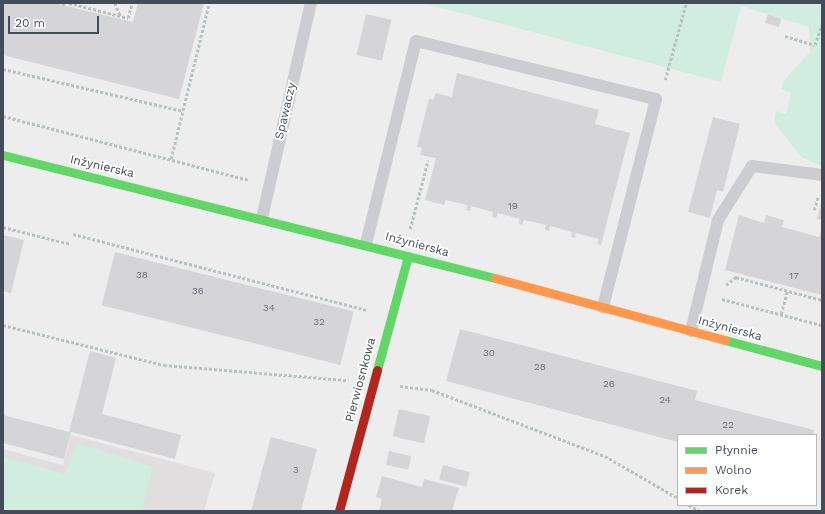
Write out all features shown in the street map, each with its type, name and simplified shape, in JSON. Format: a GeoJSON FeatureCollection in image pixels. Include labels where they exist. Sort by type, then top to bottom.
{"type":"FeatureCollection","features":[{"type":"Feature","properties":{"kind":"street","name":"Inżynierska"},"geometry":{"type":"LineString","coordinates":[[3,155],[366,244],[822,366]]}},
{"type":"Feature","properties":{"kind":"street","name":"Pierwiosnkowa"},"geometry":{"type":"LineString","coordinates":[[339,511],[408,256]]}},
{"type":"Feature","properties":{"kind":"lane","name":"Spawaczy"},"geometry":{"type":"LineString","coordinates":[[262,218],[311,3]]}},
{"type":"Feature","properties":{"kind":"lane"},"geometry":{"type":"LineString","coordinates":[[366,244],[416,41],[656,99],[603,307]]}},
{"type":"Feature","properties":{"kind":"lane"},"geometry":{"type":"LineString","coordinates":[[691,331],[718,220],[752,166],[822,175]]}},
{"type":"Feature","properties":{"kind":"path"},"geometry":{"type":"LineString","coordinates":[[69,3],[128,18],[132,3]]}},
{"type":"Feature","properties":{"kind":"path"},"geometry":{"type":"LineString","coordinates":[[115,3],[120,16]]}},
{"type":"Feature","properties":{"kind":"path"},"geometry":{"type":"LineString","coordinates":[[171,159],[209,3]]}},
{"type":"Feature","properties":{"kind":"path"},"geometry":{"type":"LineString","coordinates":[[670,69],[686,3]]}},
{"type":"Feature","properties":{"kind":"path"},"geometry":{"type":"LineString","coordinates":[[785,36],[815,45],[822,23]]}},
{"type":"Feature","properties":{"kind":"path"},"geometry":{"type":"LineString","coordinates":[[3,69],[183,111]]}},
{"type":"Feature","properties":{"kind":"path"},"geometry":{"type":"LineString","coordinates":[[3,116],[171,159],[268,187]]}},
{"type":"Feature","properties":{"kind":"path"},"geometry":{"type":"LineString","coordinates":[[410,229],[428,160]]}},
{"type":"Feature","properties":{"kind":"path"},"geometry":{"type":"LineString","coordinates":[[814,210],[820,193]]}},
{"type":"Feature","properties":{"kind":"path"},"geometry":{"type":"LineString","coordinates":[[373,219],[416,230]]}},
{"type":"Feature","properties":{"kind":"path"},"geometry":{"type":"LineString","coordinates":[[3,227],[70,244]]}},
{"type":"Feature","properties":{"kind":"path"},"geometry":{"type":"LineString","coordinates":[[73,234],[391,317]]}},
{"type":"Feature","properties":{"kind":"path"},"geometry":{"type":"LineString","coordinates":[[728,282],[736,277],[822,300]]}},
{"type":"Feature","properties":{"kind":"path"},"geometry":{"type":"LineString","coordinates":[[781,314],[787,291]]}},
{"type":"Feature","properties":{"kind":"path"},"geometry":{"type":"LineString","coordinates":[[698,305],[713,297],[822,325]]}},
{"type":"Feature","properties":{"kind":"path"},"geometry":{"type":"LineString","coordinates":[[691,506],[700,511]]}},
{"type":"Feature","properties":{"kind":"shaded area"},"geometry":{"type":"Polygon","coordinates":[[[71,435],[215,473],[204,511],[3,511],[3,449],[63,465],[71,435]]]}},
{"type":"Feature","properties":{"kind":"green space"},"geometry":{"type":"Polygon","coordinates":[[[423,3],[822,3],[822,166],[801,157],[774,122],[776,111],[786,114],[791,93],[781,89],[784,80],[810,52],[809,27],[741,6],[721,82],[423,3]]]}},
{"type":"Feature","properties":{"kind":"green space"},"geometry":{"type":"Polygon","coordinates":[[[77,443],[153,467],[142,511],[3,511],[3,457],[65,474],[77,443]]]}},
{"type":"Feature","properties":{"kind":"building"},"geometry":{"type":"Polygon","coordinates":[[[3,3],[54,3],[133,22],[138,3],[204,3],[179,99],[3,55],[3,3]]]}},
{"type":"Feature","properties":{"kind":"building"},"geometry":{"type":"Polygon","coordinates":[[[366,14],[391,20],[382,61],[357,55],[366,14]]]}},
{"type":"Feature","properties":{"kind":"building"},"geometry":{"type":"Polygon","coordinates":[[[768,14],[781,19],[779,27],[765,23],[768,14]]]}},
{"type":"Feature","properties":{"kind":"building"},"geometry":{"type":"Polygon","coordinates":[[[457,73],[599,110],[595,124],[630,133],[601,245],[597,244],[599,239],[576,233],[575,238],[571,237],[572,232],[550,226],[549,231],[545,230],[546,225],[524,220],[522,225],[518,223],[520,219],[498,213],[496,218],[492,217],[493,212],[471,206],[470,211],[466,210],[467,205],[446,200],[444,205],[425,200],[436,158],[420,155],[422,148],[417,147],[423,122],[429,99],[433,100],[436,93],[452,97],[457,73]]]}},
{"type":"Feature","properties":{"kind":"building"},"geometry":{"type":"Polygon","coordinates":[[[713,117],[740,124],[723,192],[717,190],[710,218],[688,212],[713,117]]]}},
{"type":"Feature","properties":{"kind":"building"},"geometry":{"type":"Polygon","coordinates":[[[821,203],[822,219],[819,220],[817,219],[821,203]]]}},
{"type":"Feature","properties":{"kind":"building"},"geometry":{"type":"Polygon","coordinates":[[[739,215],[764,223],[766,215],[784,220],[782,227],[819,237],[822,227],[822,295],[725,270],[739,215]]]}},
{"type":"Feature","properties":{"kind":"building"},"geometry":{"type":"Polygon","coordinates":[[[3,235],[24,240],[11,293],[3,291],[3,235]]]}},
{"type":"Feature","properties":{"kind":"building"},"geometry":{"type":"Polygon","coordinates":[[[115,252],[354,312],[340,365],[102,305],[115,252]]]}},
{"type":"Feature","properties":{"kind":"building"},"geometry":{"type":"Polygon","coordinates":[[[460,329],[697,391],[695,400],[814,430],[813,434],[677,434],[677,442],[446,381],[460,329]]]}},
{"type":"Feature","properties":{"kind":"building"},"geometry":{"type":"Polygon","coordinates":[[[90,351],[116,358],[102,414],[181,435],[175,459],[71,432],[64,459],[3,443],[3,415],[69,432],[90,351]]]}},
{"type":"Feature","properties":{"kind":"building"},"geometry":{"type":"Polygon","coordinates":[[[399,409],[430,416],[424,443],[393,436],[399,409]]]}},
{"type":"Feature","properties":{"kind":"building"},"geometry":{"type":"Polygon","coordinates":[[[271,437],[317,449],[301,511],[251,511],[271,437]]]}},
{"type":"Feature","properties":{"kind":"building"},"geometry":{"type":"Polygon","coordinates":[[[389,451],[411,456],[408,470],[386,465],[389,451]]]}},
{"type":"Feature","properties":{"kind":"building"},"geometry":{"type":"Polygon","coordinates":[[[443,465],[470,472],[466,487],[439,479],[443,465]]]}},
{"type":"Feature","properties":{"kind":"building"},"geometry":{"type":"Polygon","coordinates":[[[382,476],[422,487],[424,479],[459,488],[452,511],[379,511],[382,499],[376,497],[382,476]]]}},
{"type":"Feature","properties":{"kind":"traffic: fast"},"geometry":{"type":"LineString","coordinates":[[3,155],[495,278]]}},
{"type":"Feature","properties":{"kind":"traffic: fast"},"geometry":{"type":"LineString","coordinates":[[377,370],[408,256]]}},
{"type":"Feature","properties":{"kind":"traffic: fast"},"geometry":{"type":"LineString","coordinates":[[725,340],[822,366]]}},
{"type":"Feature","properties":{"kind":"traffic: slow"},"geometry":{"type":"LineString","coordinates":[[495,278],[725,340]]}},
{"type":"Feature","properties":{"kind":"traffic: jam"},"geometry":{"type":"LineString","coordinates":[[339,511],[377,370]]}}]}
